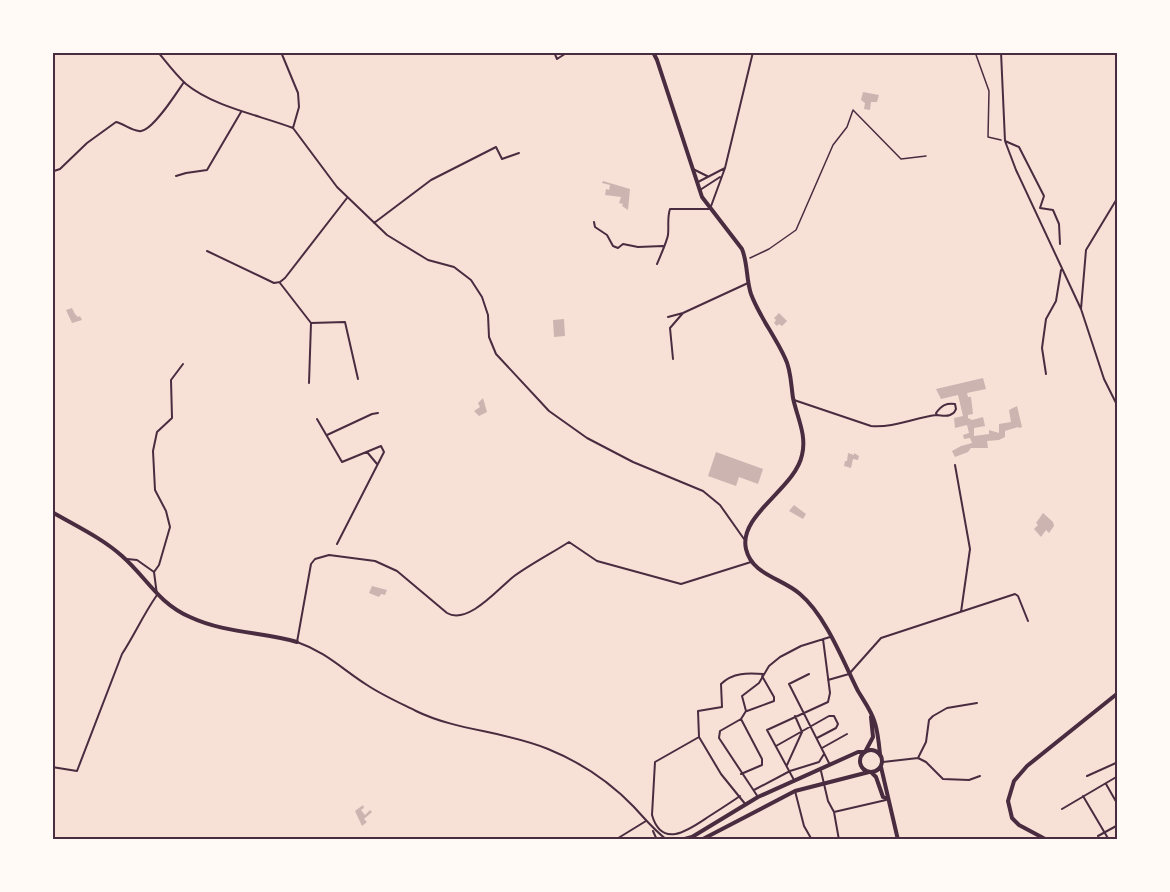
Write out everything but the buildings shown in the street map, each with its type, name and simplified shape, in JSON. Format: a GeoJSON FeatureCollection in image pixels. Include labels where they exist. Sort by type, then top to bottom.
{"type":"FeatureCollection","features":[{"type":"Feature","properties":{"kind":"main road"},"geometry":{"type":"LineString","coordinates":[[653,52],[700,191],[710,209],[742,249],[746,259],[751,295],[787,360],[804,439],[802,456],[787,483],[753,519],[744,539],[746,550],[751,562],[770,578],[788,585],[801,594],[810,605],[830,637],[871,714],[875,722],[883,762],[881,767],[898,840]]}},
{"type":"Feature","properties":{"kind":"main road"},"geometry":{"type":"LineString","coordinates":[[52,512],[112,547],[125,558],[157,595],[176,610],[206,623],[239,632],[297,642]]}},
{"type":"Feature","properties":{"kind":"main road"},"geometry":{"type":"LineString","coordinates":[[1047,840],[1019,825],[1012,818],[1008,801],[1014,781],[1027,766],[1118,693]]}},
{"type":"Feature","properties":{"kind":"main road"},"geometry":{"type":"LineString","coordinates":[[871,714],[873,737],[860,762],[863,768],[876,777],[883,797],[889,799]]}},
{"type":"Feature","properties":{"kind":"main road"},"geometry":{"type":"LineString","coordinates":[[681,840],[692,837],[758,797],[858,752],[875,751],[880,754]]}},
{"type":"Feature","properties":{"kind":"main road"},"geometry":{"type":"LineString","coordinates":[[700,840],[795,791],[870,772],[881,767]]}},
{"type":"Feature","properties":{"kind":"street"},"geometry":{"type":"LineString","coordinates":[[158,52],[184,82],[196,90],[241,111],[293,128],[336,187],[374,224],[387,235],[428,260],[454,267],[471,280],[482,297],[488,315],[489,337],[496,354],[549,411],[587,438],[633,462],[703,491],[720,505],[744,539]]}},
{"type":"Feature","properties":{"kind":"street"},"geometry":{"type":"LineString","coordinates":[[281,52],[298,93],[299,107],[293,128]]}},
{"type":"Feature","properties":{"kind":"street"},"geometry":{"type":"LineString","coordinates":[[554,52],[557,59],[568,52]]}},
{"type":"Feature","properties":{"kind":"street"},"geometry":{"type":"LineString","coordinates":[[657,264],[668,237],[670,209],[710,209],[724,168],[753,52]]}},
{"type":"Feature","properties":{"kind":"street"},"geometry":{"type":"LineString","coordinates":[[1001,52],[1005,141],[1071,292],[1081,309],[1104,379],[1118,407]]}},
{"type":"Feature","properties":{"kind":"street"},"geometry":{"type":"LineString","coordinates":[[52,169],[60,169],[87,143],[116,122],[138,131],[147,129],[167,107],[184,82]]}},
{"type":"Feature","properties":{"kind":"street"},"geometry":{"type":"LineString","coordinates":[[176,176],[207,170],[241,111]]}},
{"type":"Feature","properties":{"kind":"street"},"geometry":{"type":"LineString","coordinates":[[1005,141],[1019,147],[1044,196],[1041,208],[1053,210],[1059,224],[1060,244]]}},
{"type":"Feature","properties":{"kind":"street"},"geometry":{"type":"LineString","coordinates":[[374,224],[391,208],[431,180],[496,147],[502,159],[519,153]]}},
{"type":"Feature","properties":{"kind":"street"},"geometry":{"type":"LineString","coordinates":[[691,168],[706,176]]}},
{"type":"Feature","properties":{"kind":"street"},"geometry":{"type":"LineString","coordinates":[[697,183],[724,168]]}},
{"type":"Feature","properties":{"kind":"street"},"geometry":{"type":"LineString","coordinates":[[700,191],[720,177]]}},
{"type":"Feature","properties":{"kind":"street"},"geometry":{"type":"LineString","coordinates":[[1081,309],[1086,250],[1118,197]]}},
{"type":"Feature","properties":{"kind":"street"},"geometry":{"type":"LineString","coordinates":[[207,251],[274,283],[280,282],[347,198]]}},
{"type":"Feature","properties":{"kind":"street"},"geometry":{"type":"LineString","coordinates":[[594,222],[595,227],[607,235],[613,246],[618,248],[622,244],[638,247],[663,246]]}},
{"type":"Feature","properties":{"kind":"street"},"geometry":{"type":"LineString","coordinates":[[1046,374],[1042,348],[1046,319],[1056,301],[1061,268]]}},
{"type":"Feature","properties":{"kind":"street"},"geometry":{"type":"LineString","coordinates":[[280,282],[311,323],[309,383]]}},
{"type":"Feature","properties":{"kind":"street"},"geometry":{"type":"LineString","coordinates":[[668,317],[684,313],[748,283]]}},
{"type":"Feature","properties":{"kind":"street"},"geometry":{"type":"LineString","coordinates":[[674,359],[670,328],[684,313]]}},
{"type":"Feature","properties":{"kind":"street"},"geometry":{"type":"LineString","coordinates":[[311,323],[345,322],[358,379]]}},
{"type":"Feature","properties":{"kind":"street"},"geometry":{"type":"LineString","coordinates":[[52,767],[77,771],[122,654],[132,639],[141,617],[157,595],[154,572],[159,565],[170,527],[166,511],[155,490],[153,451],[157,432],[172,418],[171,380],[183,364]]}},
{"type":"Feature","properties":{"kind":"street"},"geometry":{"type":"LineString","coordinates":[[794,400],[871,426],[892,426],[937,415],[946,416],[953,414],[956,409],[955,404],[948,403],[941,406],[937,415]]}},
{"type":"Feature","properties":{"kind":"street"},"geometry":{"type":"LineString","coordinates":[[327,435],[378,413]]}},
{"type":"Feature","properties":{"kind":"street"},"geometry":{"type":"LineString","coordinates":[[317,419],[342,462],[381,446],[384,452],[337,544]]}},
{"type":"Feature","properties":{"kind":"street"},"geometry":{"type":"LineString","coordinates":[[367,451],[377,464]]}},
{"type":"Feature","properties":{"kind":"street"},"geometry":{"type":"LineString","coordinates":[[955,465],[970,549],[962,612]]}},
{"type":"Feature","properties":{"kind":"street"},"geometry":{"type":"LineString","coordinates":[[667,840],[614,789],[590,771],[567,758],[534,744],[448,724],[419,712],[369,687],[325,654],[297,642],[311,564],[323,555],[375,561],[393,568],[447,613],[456,616],[466,614],[480,605],[513,577],[569,542],[597,561],[681,584],[751,562]]}},
{"type":"Feature","properties":{"kind":"street"},"geometry":{"type":"LineString","coordinates":[[125,558],[137,560],[154,572]]}},
{"type":"Feature","properties":{"kind":"street"},"geometry":{"type":"LineString","coordinates":[[828,680],[849,674],[881,638],[1017,594],[1028,621]]}},
{"type":"Feature","properties":{"kind":"street"},"geometry":{"type":"LineString","coordinates":[[746,711],[742,696],[759,683],[769,666],[780,657],[801,646],[830,637]]}},
{"type":"Feature","properties":{"kind":"street"},"geometry":{"type":"LineString","coordinates":[[794,780],[767,730],[828,702],[830,693],[823,639]]}},
{"type":"Feature","properties":{"kind":"street"},"geometry":{"type":"LineString","coordinates":[[746,805],[721,774],[699,737],[698,711],[722,707],[721,684],[726,679],[743,673],[763,675]]}},
{"type":"Feature","properties":{"kind":"street"},"geometry":{"type":"LineString","coordinates":[[809,674],[789,684],[830,765]]}},
{"type":"Feature","properties":{"kind":"street"},"geometry":{"type":"LineString","coordinates":[[758,797],[719,738],[720,731],[741,719],[746,711],[774,701],[763,675]]}},
{"type":"Feature","properties":{"kind":"street"},"geometry":{"type":"LineString","coordinates":[[918,758],[926,742],[929,720],[933,716],[947,708],[977,703]]}},
{"type":"Feature","properties":{"kind":"street"},"geometry":{"type":"LineString","coordinates":[[787,765],[802,732],[795,716]]}},
{"type":"Feature","properties":{"kind":"street"},"geometry":{"type":"LineString","coordinates":[[776,746],[829,716],[834,716],[838,724],[836,728],[817,738]]}},
{"type":"Feature","properties":{"kind":"street"},"geometry":{"type":"LineString","coordinates":[[741,719],[762,759],[762,765],[759,768],[741,774]]}},
{"type":"Feature","properties":{"kind":"street"},"geometry":{"type":"LineString","coordinates":[[822,748],[847,734]]}},
{"type":"Feature","properties":{"kind":"street"},"geometry":{"type":"LineString","coordinates":[[699,737],[655,762],[652,815],[654,820],[662,831],[673,835],[687,831],[740,796]]}},
{"type":"Feature","properties":{"kind":"street"},"geometry":{"type":"LineString","coordinates":[[754,790],[790,771],[819,762],[824,752]]}},
{"type":"Feature","properties":{"kind":"street"},"geometry":{"type":"LineString","coordinates":[[883,762],[918,758],[926,762],[943,779],[969,780],[980,776]]}},
{"type":"Feature","properties":{"kind":"street"},"geometry":{"type":"LineString","coordinates":[[1087,776],[1118,762]]}},
{"type":"Feature","properties":{"kind":"street"},"geometry":{"type":"LineString","coordinates":[[821,769],[828,801],[834,812],[839,840]]}},
{"type":"Feature","properties":{"kind":"street"},"geometry":{"type":"LineString","coordinates":[[1062,809],[1118,776]]}},
{"type":"Feature","properties":{"kind":"street"},"geometry":{"type":"LineString","coordinates":[[1105,783],[1118,805]]}},
{"type":"Feature","properties":{"kind":"street"},"geometry":{"type":"LineString","coordinates":[[795,791],[804,826],[812,840]]}},
{"type":"Feature","properties":{"kind":"street"},"geometry":{"type":"LineString","coordinates":[[1083,796],[1109,840]]}},
{"type":"Feature","properties":{"kind":"street"},"geometry":{"type":"LineString","coordinates":[[834,812],[889,799]]}},
{"type":"Feature","properties":{"kind":"street"},"geometry":{"type":"LineString","coordinates":[[702,821],[705,829]]}},
{"type":"Feature","properties":{"kind":"street"},"geometry":{"type":"LineString","coordinates":[[615,840],[646,822]]}},
{"type":"Feature","properties":{"kind":"street"},"geometry":{"type":"LineString","coordinates":[[1098,836],[1118,825]]}},
{"type":"Feature","properties":{"kind":"street"},"geometry":{"type":"LineString","coordinates":[[652,828],[657,840]]}},
{"type":"Feature","properties":{"kind":"path"},"geometry":{"type":"LineString","coordinates":[[975,52],[989,91],[988,137],[1005,141]]}},
{"type":"Feature","properties":{"kind":"path"},"geometry":{"type":"LineString","coordinates":[[746,259],[769,249],[796,231],[833,145],[847,127],[854,110],[901,159],[926,156]]}}]}
